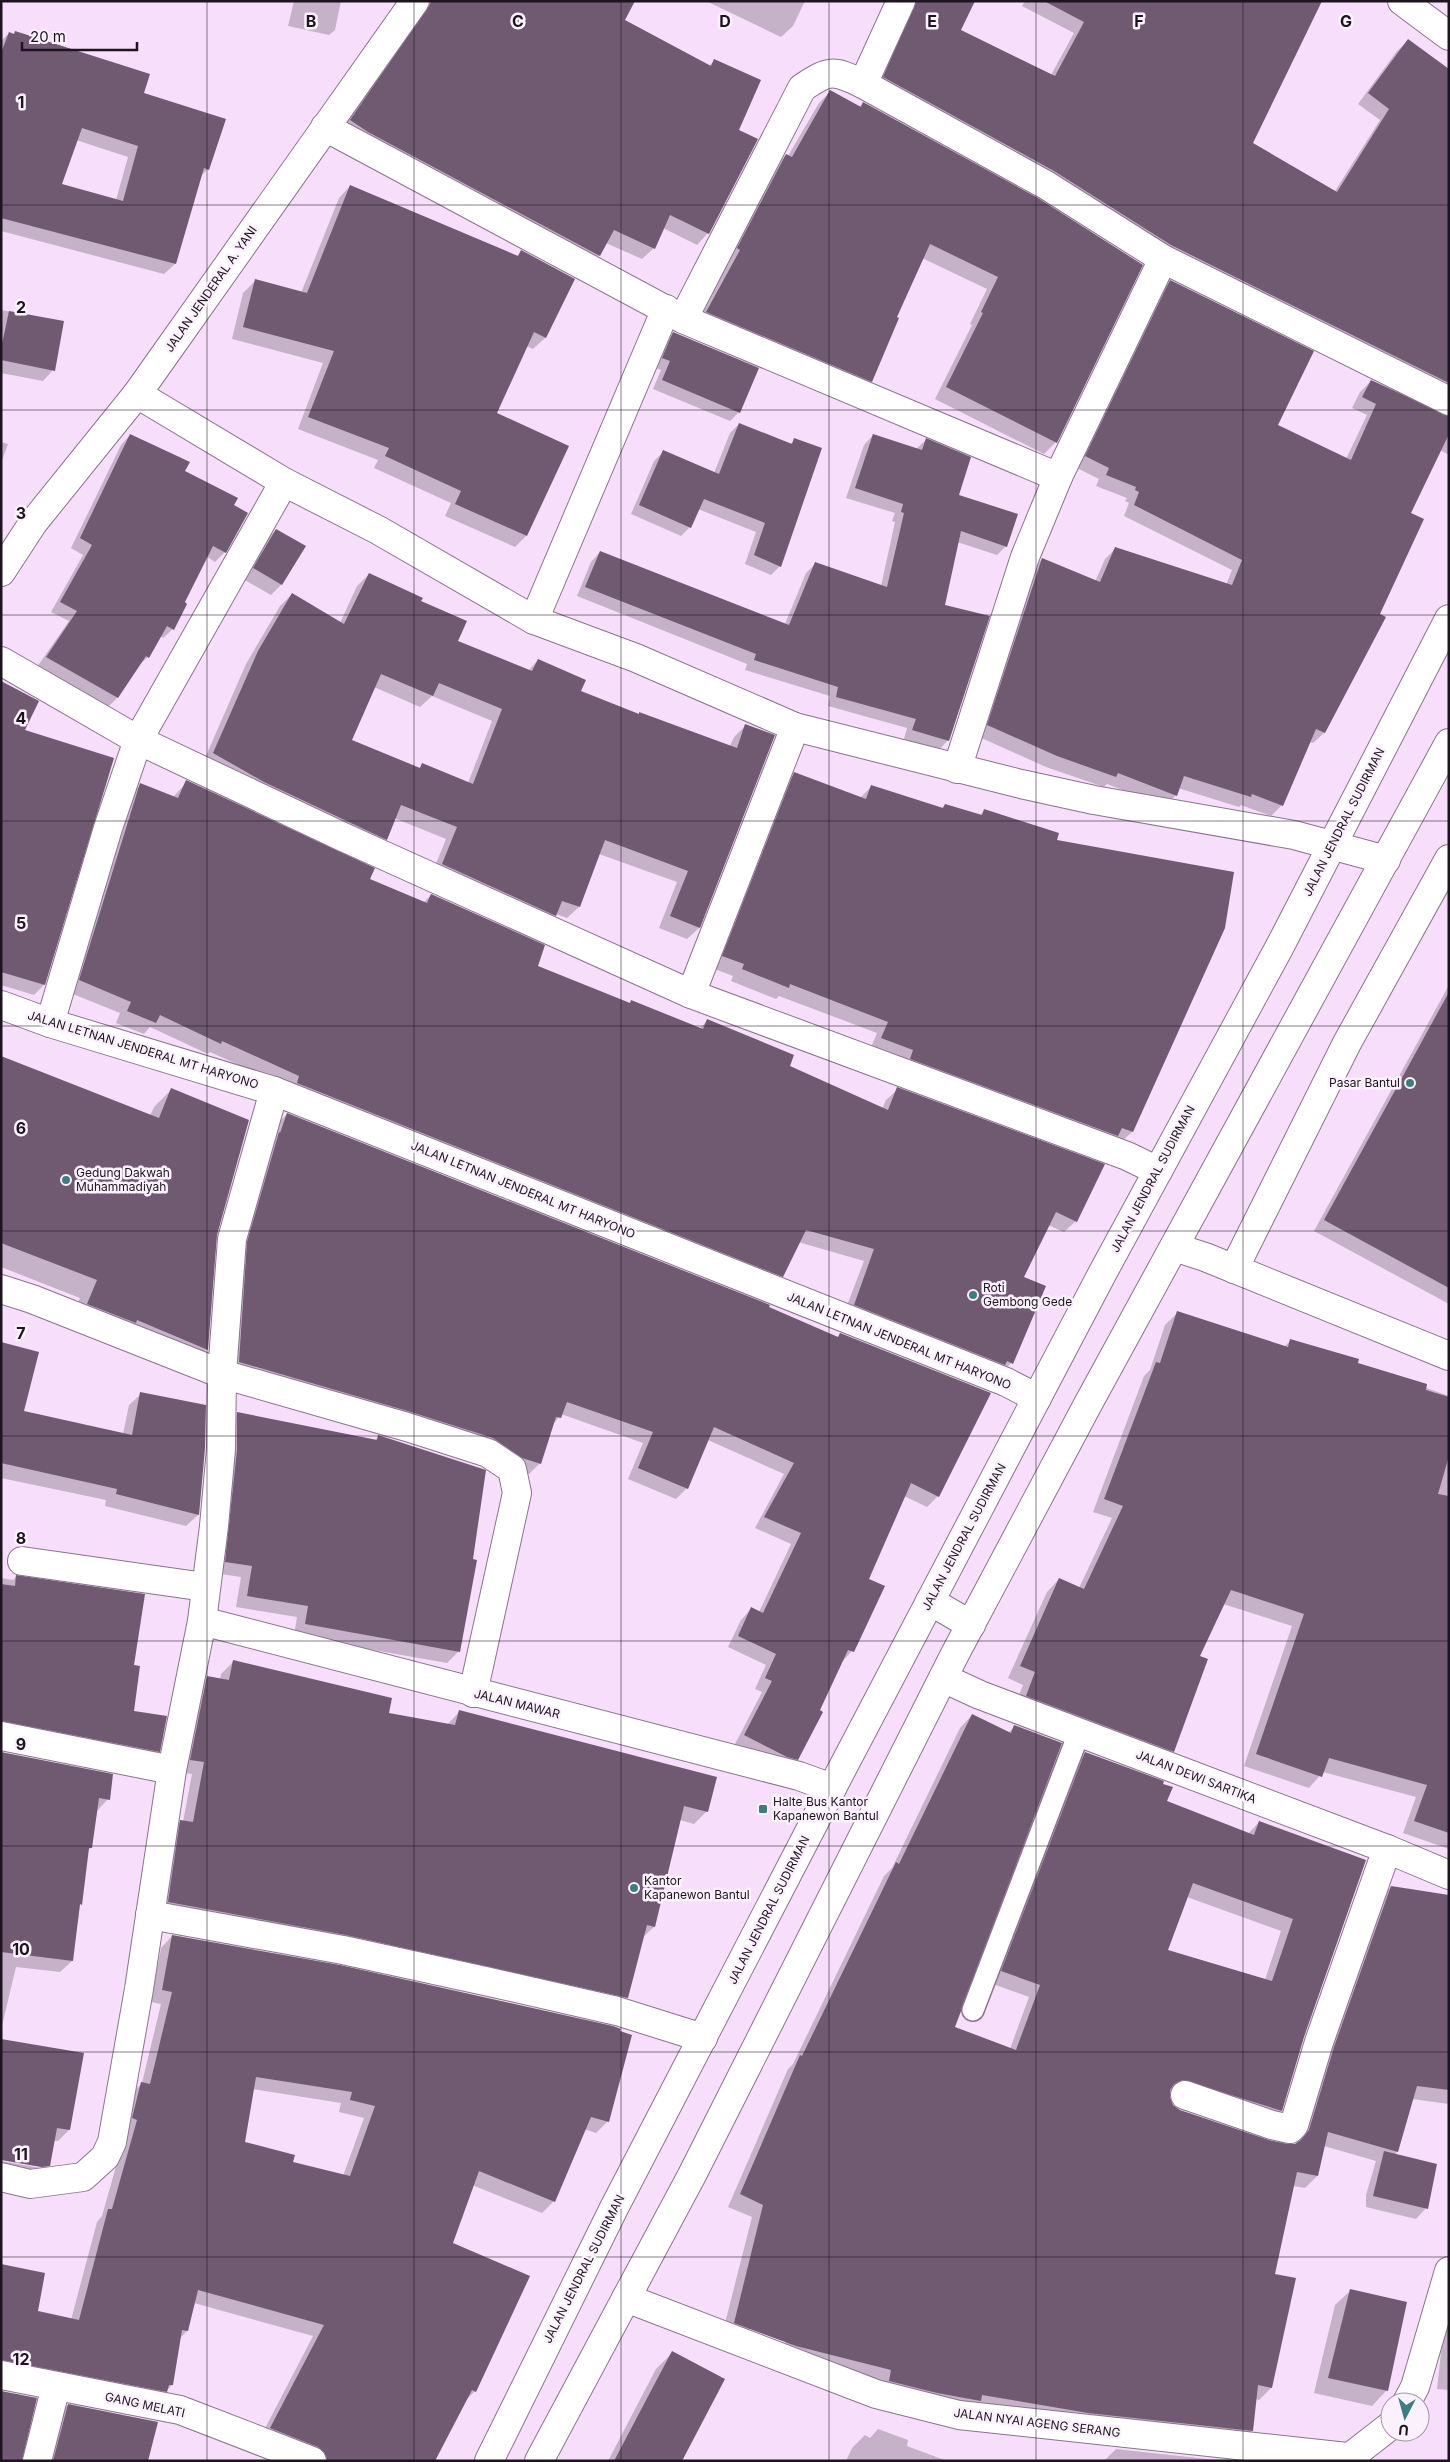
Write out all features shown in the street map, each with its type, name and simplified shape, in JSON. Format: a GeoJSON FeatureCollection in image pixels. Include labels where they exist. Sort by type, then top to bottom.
{"type":"FeatureCollection","features":[{"type":"Feature","properties":{"kind":"street","name":"JALAN JENDERAL A. YANI"},"geometry":{"type":"LineString","coordinates":[[1,572],[33,523],[137,394],[415,1]]}},
{"type":"Feature","properties":{"kind":"street"},"geometry":{"type":"LineString","coordinates":[[864,84],[901,1]]}},
{"type":"Feature","properties":{"kind":"street"},"geometry":{"type":"LineString","coordinates":[[1402,1],[1449,36]]}},
{"type":"Feature","properties":{"kind":"street"},"geometry":{"type":"LineString","coordinates":[[534,620],[675,314],[802,88],[824,73],[842,74],[864,84],[1046,185],[1163,259],[1449,401]]}},
{"type":"Feature","properties":{"kind":"street"},"geometry":{"type":"LineString","coordinates":[[325,127],[675,314],[1058,477]]}},
{"type":"Feature","properties":{"kind":"street"},"geometry":{"type":"LineString","coordinates":[[957,769],[1025,557],[1058,477],[1163,259]]}},
{"type":"Feature","properties":{"kind":"street"},"geometry":{"type":"LineString","coordinates":[[137,394],[284,482],[378,530],[534,620],[636,658],[795,727],[957,769],[1094,800],[1294,836],[1386,860]]}},
{"type":"Feature","properties":{"kind":"street"},"geometry":{"type":"LineString","coordinates":[[50,1023],[108,828],[138,740],[284,482]]}},
{"type":"Feature","properties":{"kind":"street","name":"JALAN JENDRAL SUDIRMAN"},"geometry":{"type":"LineString","coordinates":[[489,2461],[610,2216],[832,1788],[1037,1398],[1332,846],[1449,619]]}},
{"type":"Feature","properties":{"kind":"street"},"geometry":{"type":"LineString","coordinates":[[1,662],[138,740],[343,837],[691,994],[1127,1156],[1158,1171]]}},
{"type":"Feature","properties":{"kind":"street"},"geometry":{"type":"LineString","coordinates":[[691,994],[795,727]]}},
{"type":"Feature","properties":{"kind":"street"},"geometry":{"type":"LineString","coordinates":[[539,2461],[792,1980],[942,1678],[1174,1247],[1449,743]]}},
{"type":"Feature","properties":{"kind":"street"},"geometry":{"type":"LineString","coordinates":[[1234,1269],[1347,1043],[1449,859]]}},
{"type":"Feature","properties":{"kind":"street","name":"JALAN LETNAN JENDERAL MT HARYONO"},"geometry":{"type":"LineString","coordinates":[[1,1005],[50,1023],[274,1091],[996,1379],[1037,1398]]}},
{"type":"Feature","properties":{"kind":"street"},"geometry":{"type":"LineString","coordinates":[[1,2176],[30,2184],[83,2177],[104,2157],[112,2142],[172,1770],[202,1621],[221,1450],[222,1374],[232,1239],[274,1091]]}},
{"type":"Feature","properties":{"kind":"street"},"geometry":{"type":"LineString","coordinates":[[1174,1247],[1234,1269],[1449,1356]]}},
{"type":"Feature","properties":{"kind":"street"},"geometry":{"type":"LineString","coordinates":[[1,1289],[32,1298],[222,1374],[407,1427],[488,1453],[512,1468],[517,1493],[473,1693]]}},
{"type":"Feature","properties":{"kind":"street"},"geometry":{"type":"LineString","coordinates":[[22,1562],[205,1586]]}},
{"type":"Feature","properties":{"kind":"street"},"geometry":{"type":"LineString","coordinates":[[930,1601],[971,1625]]}},
{"type":"Feature","properties":{"kind":"street","name":"JALAN MAWAR"},"geometry":{"type":"LineString","coordinates":[[202,1621],[473,1693],[799,1776],[832,1788]]}},
{"type":"Feature","properties":{"kind":"street","name":"JALAN DEWI SARTIKA"},"geometry":{"type":"LineString","coordinates":[[942,1678],[980,1695],[1387,1849],[1449,1875]]}},
{"type":"Feature","properties":{"kind":"street"},"geometry":{"type":"LineString","coordinates":[[1,1736],[172,1770]]}},
{"type":"Feature","properties":{"kind":"street"},"geometry":{"type":"LineString","coordinates":[[1185,2095],[1272,2125],[1290,2129],[1294,2125],[1319,2042],[1387,1849]]}},
{"type":"Feature","properties":{"kind":"street"},"geometry":{"type":"LineString","coordinates":[[150,1915],[343,1950],[485,1981],[617,2011],[703,2038]]}},
{"type":"Feature","properties":{"kind":"street"},"geometry":{"type":"LineString","coordinates":[[1413,2392],[1449,2271]]}},
{"type":"Feature","properties":{"kind":"street","name":"JALAN NYAI AGENG SERANG"},"geometry":{"type":"LineString","coordinates":[[626,2298],[876,2394],[959,2415],[1016,2423],[1346,2459]]}},
{"type":"Feature","properties":{"kind":"street","name":"GANG MELATI"},"geometry":{"type":"LineString","coordinates":[[1,2376],[180,2410],[312,2461]]}},
{"type":"Feature","properties":{"kind":"street"},"geometry":{"type":"LineString","coordinates":[[37,2461],[56,2386]]}},
{"type":"Feature","properties":{"kind":"street"},"geometry":{"type":"LineString","coordinates":[[1346,2459],[1380,2434]]}},
{"type":"Feature","properties":{"kind":"lane"},"geometry":{"type":"LineString","coordinates":[[973,2010],[1079,1733]]}},
{"type":"Feature","properties":{"kind":"building"},"geometry":{"type":"Polygon","coordinates":[[[432,1],[635,1],[625,20],[711,66],[714,59],[761,80],[739,130],[758,139],[709,234],[670,215],[655,249],[614,230],[600,256],[368,132],[350,120],[432,1]]]}},
{"type":"Feature","properties":{"kind":"building"},"geometry":{"type":"Polygon","coordinates":[[[916,1],[975,1],[961,30],[1055,76],[1084,22],[1044,1],[1322,1],[1253,143],[1337,192],[1389,109],[1368,93],[1408,39],[1449,69],[1449,383],[1171,245],[1054,171],[883,77],[916,1]]]}},
{"type":"Feature","properties":{"kind":"building"},"geometry":{"type":"Polygon","coordinates":[[[15,31],[150,74],[144,93],[226,119],[209,170],[204,168],[176,264],[1,218],[1,53],[9,32],[14,34],[15,31]],[[82,128],[62,184],[123,201],[138,146],[82,128]]]}},
{"type":"Feature","properties":{"kind":"building"},"geometry":{"type":"Polygon","coordinates":[[[830,90],[861,107],[863,102],[1038,198],[1143,265],[1057,443],[946,387],[983,313],[981,312],[998,277],[930,244],[897,317],[899,318],[872,382],[706,312],[740,250],[737,248],[786,154],[792,157],[830,90]]]}},
{"type":"Feature","properties":{"kind":"building"},"geometry":{"type":"Polygon","coordinates":[[[350,185],[518,256],[521,250],[575,279],[546,338],[534,332],[497,413],[569,446],[527,536],[455,504],[461,491],[385,456],[389,448],[308,417],[334,351],[243,327],[255,279],[307,293],[350,185]]]}},
{"type":"Feature","properties":{"kind":"building"},"geometry":{"type":"Polygon","coordinates":[[[1170,280],[1314,351],[1278,425],[1351,460],[1376,404],[1362,397],[1371,380],[1449,416],[1449,434],[1411,513],[1424,519],[1380,614],[1386,617],[1325,733],[1316,729],[1283,806],[1252,794],[1251,797],[1184,776],[1177,796],[1118,773],[1116,777],[1057,756],[987,725],[1042,558],[1100,582],[1115,547],[1232,585],[1242,560],[1134,505],[1139,492],[1135,490],[1136,487],[1106,475],[1109,468],[1085,456],[1170,280]]]}},
{"type":"Feature","properties":{"kind":"building"},"geometry":{"type":"Polygon","coordinates":[[[9,311],[64,321],[55,371],[1,360],[1,349],[9,311]]]}},
{"type":"Feature","properties":{"kind":"building"},"geometry":{"type":"Polygon","coordinates":[[[673,332],[759,368],[740,413],[662,380],[670,361],[662,358],[673,332]]]}},
{"type":"Feature","properties":{"kind":"building"},"geometry":{"type":"Polygon","coordinates":[[[739,423],[792,444],[794,438],[822,448],[781,567],[754,555],[765,523],[704,499],[691,528],[639,505],[663,450],[719,474],[739,423]]]}},
{"type":"Feature","properties":{"kind":"building"},"geometry":{"type":"Polygon","coordinates":[[[130,434],[190,462],[185,471],[238,498],[234,505],[248,513],[226,553],[213,546],[185,602],[187,604],[174,630],[167,626],[149,658],[146,656],[118,698],[46,657],[77,611],[60,602],[92,545],[80,538],[130,434]]]}},
{"type":"Feature","properties":{"kind":"building"},"geometry":{"type":"Polygon","coordinates":[[[873,434],[922,450],[926,438],[971,457],[959,495],[1018,514],[1007,547],[961,531],[945,605],[990,616],[949,741],[912,730],[916,719],[836,697],[838,687],[754,660],[756,654],[585,587],[600,551],[789,625],[815,562],[887,587],[904,513],[901,512],[903,504],[855,488],[873,434]]]}},
{"type":"Feature","properties":{"kind":"building"},"geometry":{"type":"Polygon","coordinates":[[[276,529],[306,546],[282,585],[253,568],[276,529]]]}},
{"type":"Feature","properties":{"kind":"building"},"geometry":{"type":"Polygon","coordinates":[[[369,573],[423,598],[421,601],[467,621],[458,641],[532,671],[538,659],[586,680],[581,691],[639,714],[639,712],[737,748],[745,724],[775,735],[700,928],[670,916],[688,871],[605,840],[580,907],[562,901],[556,916],[442,864],[457,827],[401,805],[387,840],[264,782],[213,753],[258,651],[292,593],[344,624],[369,573]],[[381,674],[352,740],[420,768],[422,763],[473,784],[502,709],[439,683],[433,696],[381,674]]]}},
{"type":"Feature","properties":{"kind":"building"},"geometry":{"type":"Polygon","coordinates":[[[1,681],[39,701],[25,730],[114,758],[45,985],[1,972],[1,681]]]}},
{"type":"Feature","properties":{"kind":"building"},"geometry":{"type":"Polygon","coordinates":[[[794,772],[866,799],[871,785],[943,808],[945,804],[982,815],[984,809],[1059,833],[1057,840],[1234,872],[1225,928],[1133,1132],[1122,1128],[1118,1136],[910,1059],[913,1050],[881,1038],[888,1022],[790,984],[789,988],[742,969],[744,964],[722,956],[794,772]]]}},
{"type":"Feature","properties":{"kind":"building"},"geometry":{"type":"Polygon","coordinates":[[[186,780],[375,868],[370,879],[427,903],[431,894],[545,945],[538,966],[630,1003],[631,1000],[703,1029],[707,1019],[794,1055],[790,1066],[888,1110],[897,1087],[1105,1164],[1077,1222],[1056,1212],[1024,1277],[1046,1286],[1013,1364],[1007,1361],[1005,1365],[854,1305],[874,1249],[806,1230],[783,1277],[297,1083],[299,1076],[222,1041],[221,1044],[160,1015],[156,1023],[127,1011],[131,1002],[79,980],[140,783],[178,798],[186,780]]]}},
{"type":"Feature","properties":{"kind":"building","name":"Pasar Bantul"},"geometry":{"type":"Polygon","coordinates":[[[1449,992],[1449,1288],[1324,1220],[1449,992]]]}},
{"type":"Feature","properties":{"kind":"building"},"geometry":{"type":"Polygon","coordinates":[[[1,1056],[159,1118],[171,1088],[249,1120],[217,1235],[208,1350],[137,1320],[136,1323],[87,1304],[97,1280],[1,1243],[1,1056]]]}},
{"type":"Feature","properties":{"kind":"building"},"geometry":{"type":"Polygon","coordinates":[[[287,1113],[770,1305],[769,1307],[838,1337],[840,1333],[991,1393],[939,1497],[911,1483],[869,1579],[885,1586],[854,1652],[848,1650],[820,1710],[823,1712],[798,1760],[787,1757],[744,1735],[772,1681],[765,1678],[776,1654],[738,1636],[751,1607],[763,1613],[801,1533],[764,1517],[794,1463],[714,1427],[688,1489],[638,1468],[653,1432],[567,1402],[561,1418],[556,1417],[541,1464],[522,1458],[493,1438],[239,1362],[247,1242],[279,1132],[287,1113]]]}},
{"type":"Feature","properties":{"kind":"building"},"geometry":{"type":"Polygon","coordinates":[[[1177,1311],[1288,1347],[1290,1339],[1359,1359],[1358,1363],[1427,1384],[1426,1390],[1449,1397],[1449,1456],[1438,1494],[1449,1496],[1449,1833],[1414,1821],[1427,1785],[1329,1758],[1322,1777],[1256,1754],[1304,1614],[1231,1590],[1200,1656],[1208,1659],[1174,1752],[1026,1696],[1035,1672],[1020,1666],[1059,1578],[1084,1589],[1123,1506],[1104,1499],[1156,1362],[1160,1363],[1177,1311]]]}},
{"type":"Feature","properties":{"kind":"building"},"geometry":{"type":"Polygon","coordinates":[[[1,1342],[39,1352],[24,1411],[132,1435],[140,1392],[206,1405],[205,1448],[199,1515],[116,1494],[117,1489],[1,1463],[1,1342]]]}},
{"type":"Feature","properties":{"kind":"building"},"geometry":{"type":"Polygon","coordinates":[[[237,1412],[377,1440],[378,1435],[486,1470],[473,1559],[477,1560],[460,1652],[305,1624],[308,1606],[247,1596],[252,1566],[225,1562],[237,1450],[237,1412]]]}},
{"type":"Feature","properties":{"kind":"building"},"geometry":{"type":"Polygon","coordinates":[[[16,1575],[145,1594],[134,1665],[140,1666],[134,1711],[167,1716],[160,1752],[1,1721],[1,1584],[15,1586],[16,1575]]]}},
{"type":"Feature","properties":{"kind":"building"},"geometry":{"type":"Polygon","coordinates":[[[233,1660],[392,1698],[389,1713],[455,1725],[459,1710],[717,1777],[708,1812],[684,1806],[655,1927],[647,1925],[628,1998],[346,1935],[168,1902],[180,1820],[193,1822],[204,1762],[190,1760],[207,1676],[229,1680],[233,1660]]]}},
{"type":"Feature","properties":{"kind":"building"},"geometry":{"type":"Polygon","coordinates":[[[972,1714],[1011,1733],[1014,1725],[1062,1743],[955,2027],[1016,2050],[1040,1985],[1001,1971],[1085,1752],[1164,1781],[1163,1784],[1173,1787],[1167,1801],[1254,1835],[1259,1821],[1366,1860],[1304,2037],[1282,2111],[1183,2080],[1174,2084],[1170,2090],[1173,2105],[1180,2110],[1269,2140],[1287,2144],[1295,2144],[1309,2130],[1334,2047],[1391,1886],[1449,1895],[1449,2090],[1417,2086],[1398,2152],[1328,2132],[1318,2176],[1297,2172],[1275,2274],[1296,2278],[1272,2388],[1258,2385],[1253,2431],[1088,2413],[982,2395],[981,2401],[937,2393],[889,2381],[891,2370],[796,2346],[734,2323],[763,2205],[740,2194],[800,2055],[802,2056],[896,1862],[899,1864],[972,1714]],[[1193,1883],[1168,1950],[1272,1981],[1293,1919],[1193,1883]]]}},
{"type":"Feature","properties":{"kind":"building"},"geometry":{"type":"Polygon","coordinates":[[[1,1752],[113,1774],[110,1800],[99,1798],[92,1848],[89,1848],[82,1905],[80,1904],[73,1961],[1,1952],[1,1752]]]}},
{"type":"Feature","properties":{"kind":"building"},"geometry":{"type":"Polygon","coordinates":[[[172,1935],[340,1965],[613,2026],[621,2029],[620,2031],[632,2035],[609,2122],[591,2117],[555,2202],[479,2171],[453,2243],[530,2276],[476,2392],[472,2390],[435,2461],[327,2461],[324,2452],[318,2447],[270,2428],[324,2325],[198,2290],[188,2331],[182,2330],[173,2385],[169,2385],[167,2392],[1,2360],[1,2264],[45,2273],[38,2311],[79,2320],[108,2209],[112,2209],[137,2120],[132,2118],[141,2082],[150,2084],[172,1992],[162,1990],[172,1935]],[[256,2077],[245,2142],[295,2155],[293,2162],[350,2176],[375,2106],[350,2100],[352,2092],[256,2077]]]}},
{"type":"Feature","properties":{"kind":"building"},"geometry":{"type":"Polygon","coordinates":[[[1,2039],[84,2053],[70,2130],[57,2128],[50,2166],[41,2167],[1,2160],[1,2039]]]}},
{"type":"Feature","properties":{"kind":"building"},"geometry":{"type":"Polygon","coordinates":[[[1384,2151],[1437,2164],[1428,2209],[1373,2196],[1384,2151]]]}},
{"type":"Feature","properties":{"kind":"building"},"geometry":{"type":"Polygon","coordinates":[[[1350,2289],[1407,2302],[1388,2391],[1328,2378],[1350,2289]]]}},
{"type":"Feature","properties":{"kind":"building"},"geometry":{"type":"Polygon","coordinates":[[[672,2351],[725,2379],[682,2461],[614,2461],[672,2351]]]}},
{"type":"Feature","properties":{"kind":"building"},"geometry":{"type":"Polygon","coordinates":[[[1,2391],[37,2398],[22,2461],[1,2461],[1,2391]]]}},
{"type":"Feature","properties":{"kind":"building"},"geometry":{"type":"Polygon","coordinates":[[[68,2404],[158,2422],[148,2461],[53,2461],[68,2404]]]}},
{"type":"Feature","properties":{"kind":"place","name":"Pasar Bantul"},"geometry":{"type":"Point","coordinates":[1410,1083]}},
{"type":"Feature","properties":{"kind":"place","name":"Gedung Dakwah Muhammadiyah"},"geometry":{"type":"Point","coordinates":[66,1180]}},
{"type":"Feature","properties":{"kind":"place","name":"Roti Gembong Gede"},"geometry":{"type":"Point","coordinates":[973,1295]}},
{"type":"Feature","properties":{"kind":"place","name":"Halte Bus Kantor Kapanewon Bantul"},"geometry":{"type":"Point","coordinates":[763,1809]}},
{"type":"Feature","properties":{"kind":"place","name":"Kantor Kapanewon Bantul"},"geometry":{"type":"Point","coordinates":[634,1888]}}]}
